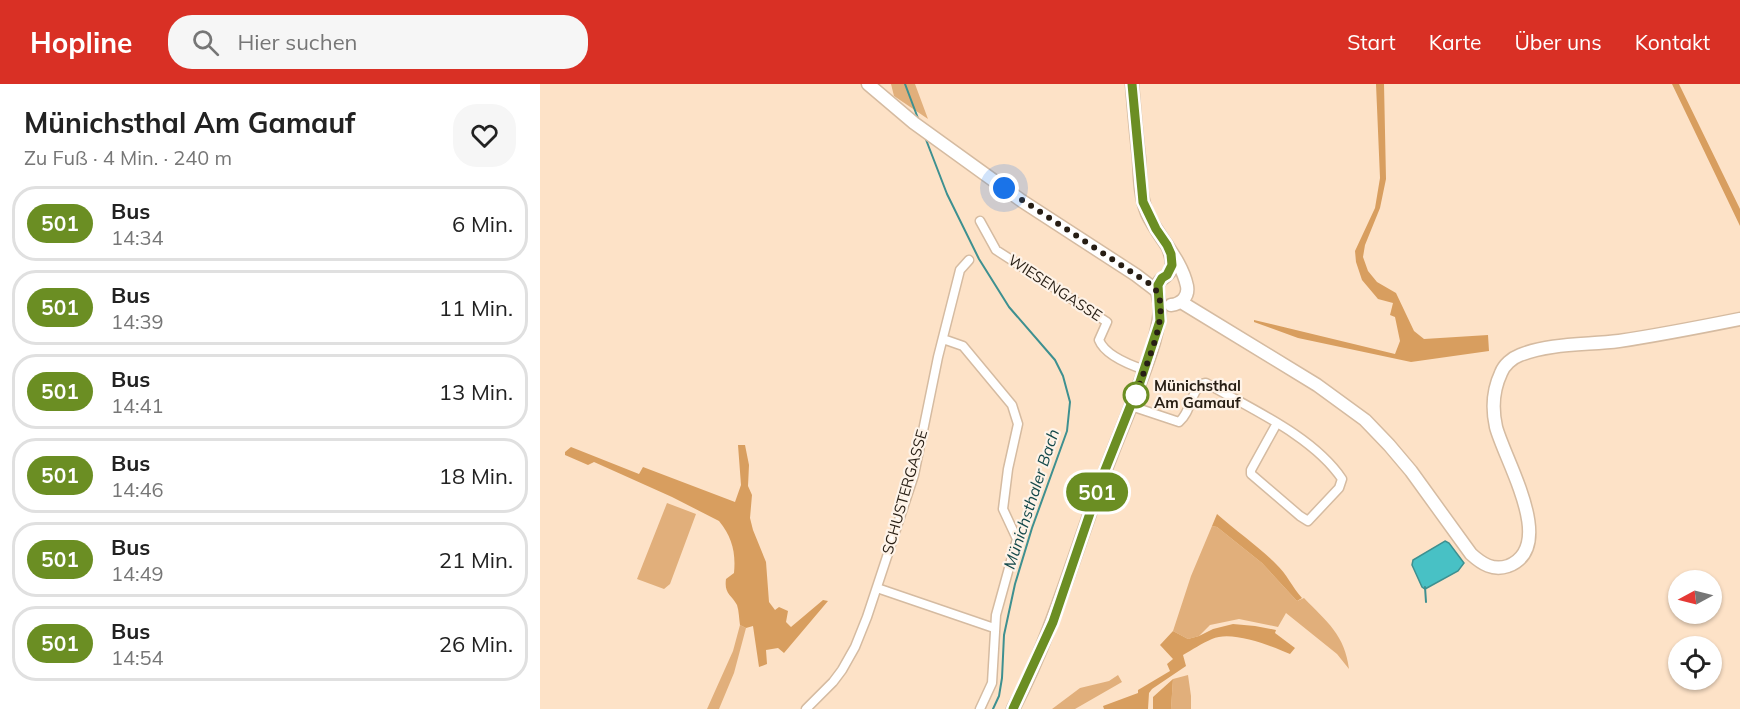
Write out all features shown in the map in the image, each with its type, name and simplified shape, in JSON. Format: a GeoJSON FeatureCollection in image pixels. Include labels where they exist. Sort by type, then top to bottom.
{"type":"FeatureCollection","features":[{"type":"Feature","properties":{"kind":"street"},"geometry":{"type":"LineString","coordinates":[[868,84],[914,123],[1036,211],[1136,275],[1158,294],[1163,302],[1176,303],[1202,313],[1317,385],[1365,420],[1411,471],[1472,554],[1488,566],[1501,568],[1516,562],[1524,554],[1530,538],[1527,513],[1496,427],[1494,410],[1496,385],[1508,363],[1518,356],[1534,351],[1621,340],[1740,319]]}},
{"type":"Feature","properties":{"kind":"street"},"geometry":{"type":"LineString","coordinates":[[1132,84],[1143,202],[1156,229],[1176,259],[1190,296],[1202,313]]}},
{"type":"Feature","properties":{"kind":"street","name":"WIESENGASSE"},"geometry":{"type":"LineString","coordinates":[[980,221],[996,250],[1107,321],[1099,340],[1104,348],[1136,367],[1145,369]]}},
{"type":"Feature","properties":{"kind":"street"},"geometry":{"type":"LineString","coordinates":[[1013,709],[1053,622],[1103,475],[1145,369],[1160,321],[1158,294],[1160,281],[1166,276],[1172,259],[1167,245]]}},
{"type":"Feature","properties":{"kind":"street","name":"SCHUSTERGASSE"},"geometry":{"type":"LineString","coordinates":[[806,709],[833,682],[855,647],[877,588],[914,475],[942,339],[960,270],[969,260]]}},
{"type":"Feature","properties":{"kind":"street"},"geometry":{"type":"LineString","coordinates":[[1136,275],[1176,275],[1186,284]]}},
{"type":"Feature","properties":{"kind":"street"},"geometry":{"type":"LineString","coordinates":[[1160,321],[1176,303],[1185,298],[1186,284]]}},
{"type":"Feature","properties":{"kind":"street"},"geometry":{"type":"LineString","coordinates":[[942,339],[963,346],[1012,405],[1018,424],[1008,469],[1003,509],[1017,539],[1005,578],[994,628],[994,673],[988,694],[980,709]]}},
{"type":"Feature","properties":{"kind":"street"},"geometry":{"type":"LineString","coordinates":[[1131,406],[1179,422],[1185,416],[1195,389],[1206,383],[1277,423],[1318,453],[1342,479],[1339,488],[1308,521],[1251,474],[1251,470],[1277,423]]}},
{"type":"Feature","properties":{"kind":"street"},"geometry":{"type":"LineString","coordinates":[[877,588],[994,628]]}},
{"type":"Feature","properties":{"kind":"shaded area"},"geometry":{"type":"Polygon","coordinates":[[[891,84],[915,84],[928,119],[894,96],[891,84]]]}},
{"type":"Feature","properties":{"kind":"shaded area"},"geometry":{"type":"Polygon","coordinates":[[[1376,84],[1384,84],[1386,179],[1380,208],[1365,245],[1363,257],[1368,271],[1377,282],[1396,293],[1414,331],[1424,339],[1488,335],[1489,351],[1411,362],[1298,338],[1254,322],[1254,320],[1395,354],[1400,341],[1395,317],[1390,315],[1393,303],[1378,299],[1362,280],[1355,251],[1375,208],[1380,178],[1376,84]]]}},
{"type":"Feature","properties":{"kind":"shaded area"},"geometry":{"type":"Polygon","coordinates":[[[1672,84],[1679,84],[1740,209],[1740,226],[1672,84]]]}},
{"type":"Feature","properties":{"kind":"shaded area"},"geometry":{"type":"Polygon","coordinates":[[[738,445],[745,445],[749,465],[748,486],[752,495],[750,518],[766,562],[769,602],[775,610],[779,607],[788,611],[786,622],[791,627],[823,600],[828,601],[784,653],[778,648],[766,650],[767,664],[759,667],[753,626],[746,628],[740,625],[737,605],[726,588],[726,579],[734,573],[734,558],[730,539],[719,521],[594,462],[588,465],[565,455],[571,447],[639,474],[643,467],[735,502],[741,485],[738,445]]]}},
{"type":"Feature","properties":{"kind":"shaded area"},"geometry":{"type":"Polygon","coordinates":[[[667,503],[696,514],[670,584],[664,589],[637,579],[667,503]]]}},
{"type":"Feature","properties":{"kind":"shaded area"},"geometry":{"type":"Polygon","coordinates":[[[1217,514],[1276,564],[1302,598],[1297,601],[1262,563],[1217,527],[1212,526],[1217,514]]]}},
{"type":"Feature","properties":{"kind":"shaded area"},"geometry":{"type":"Polygon","coordinates":[[[1212,526],[1217,527],[1262,563],[1297,601],[1304,598],[1320,614],[1334,630],[1344,647],[1349,669],[1337,654],[1286,613],[1278,627],[1239,619],[1210,625],[1199,636],[1188,639],[1173,631],[1191,576],[1212,526]]]}},
{"type":"Feature","properties":{"kind":"shaded area"},"geometry":{"type":"Polygon","coordinates":[[[1233,624],[1276,630],[1275,633],[1295,648],[1290,654],[1262,643],[1230,636],[1212,639],[1183,655],[1186,666],[1152,689],[1149,693],[1148,709],[1104,709],[1103,706],[1138,693],[1138,690],[1170,671],[1167,664],[1173,659],[1160,645],[1173,631],[1188,639],[1233,624]]]}},
{"type":"Feature","properties":{"kind":"shaded area"},"geometry":{"type":"Polygon","coordinates":[[[740,625],[746,628],[734,673],[719,709],[707,709],[733,651],[740,625]]]}},
{"type":"Feature","properties":{"kind":"shaded area"},"geometry":{"type":"Polygon","coordinates":[[[1118,675],[1122,682],[1075,709],[1052,709],[1080,688],[1109,681],[1118,675]]]}},
{"type":"Feature","properties":{"kind":"shaded area"},"geometry":{"type":"Polygon","coordinates":[[[1188,675],[1191,709],[1171,709],[1173,679],[1188,675]]]}},
{"type":"Feature","properties":{"kind":"shaded area"},"geometry":{"type":"Polygon","coordinates":[[[1173,679],[1171,709],[1153,709],[1153,697],[1173,679]]]}},
{"type":"Feature","properties":{"kind":"water"},"geometry":{"type":"Polygon","coordinates":[[[1445,541],[1464,563],[1458,571],[1425,589],[1412,565],[1413,560],[1445,541]]]}},
{"type":"Feature","properties":{"kind":"waterway","name":"Münichsthaler Bach"},"geometry":{"type":"LineString","coordinates":[[905,84],[919,121]]}},
{"type":"Feature","properties":{"kind":"waterway","name":"Münichsthaler Bach"},"geometry":{"type":"LineString","coordinates":[[925,137],[947,194],[979,259],[1009,307],[1055,360],[1063,376],[1070,402],[1067,431],[1032,528],[1015,584],[1004,635],[999,696],[993,709]]}},
{"type":"Feature","properties":{"kind":"waterway"},"geometry":{"type":"LineString","coordinates":[[1425,587],[1426,602]]}},
{"type":"Feature","properties":{"kind":"bus line","name":"501"},"geometry":{"type":"LineString","coordinates":[[1013,709],[1053,622],[1103,475],[1136,395],[1160,321],[1158,285],[1172,265],[1167,245],[1156,229],[1143,202],[1132,84]]}},
{"type":"Feature","properties":{"kind":"place","name":"Münichsthal Am Gamauf"},"geometry":{"type":"Point","coordinates":[1136,395]}},
{"type":"Feature","properties":{"kind":"route"},"geometry":{"type":"LineString","coordinates":[[1004,188],[1150,284],[1157,291],[1160,298],[1160,321],[1136,395]]}}]}
